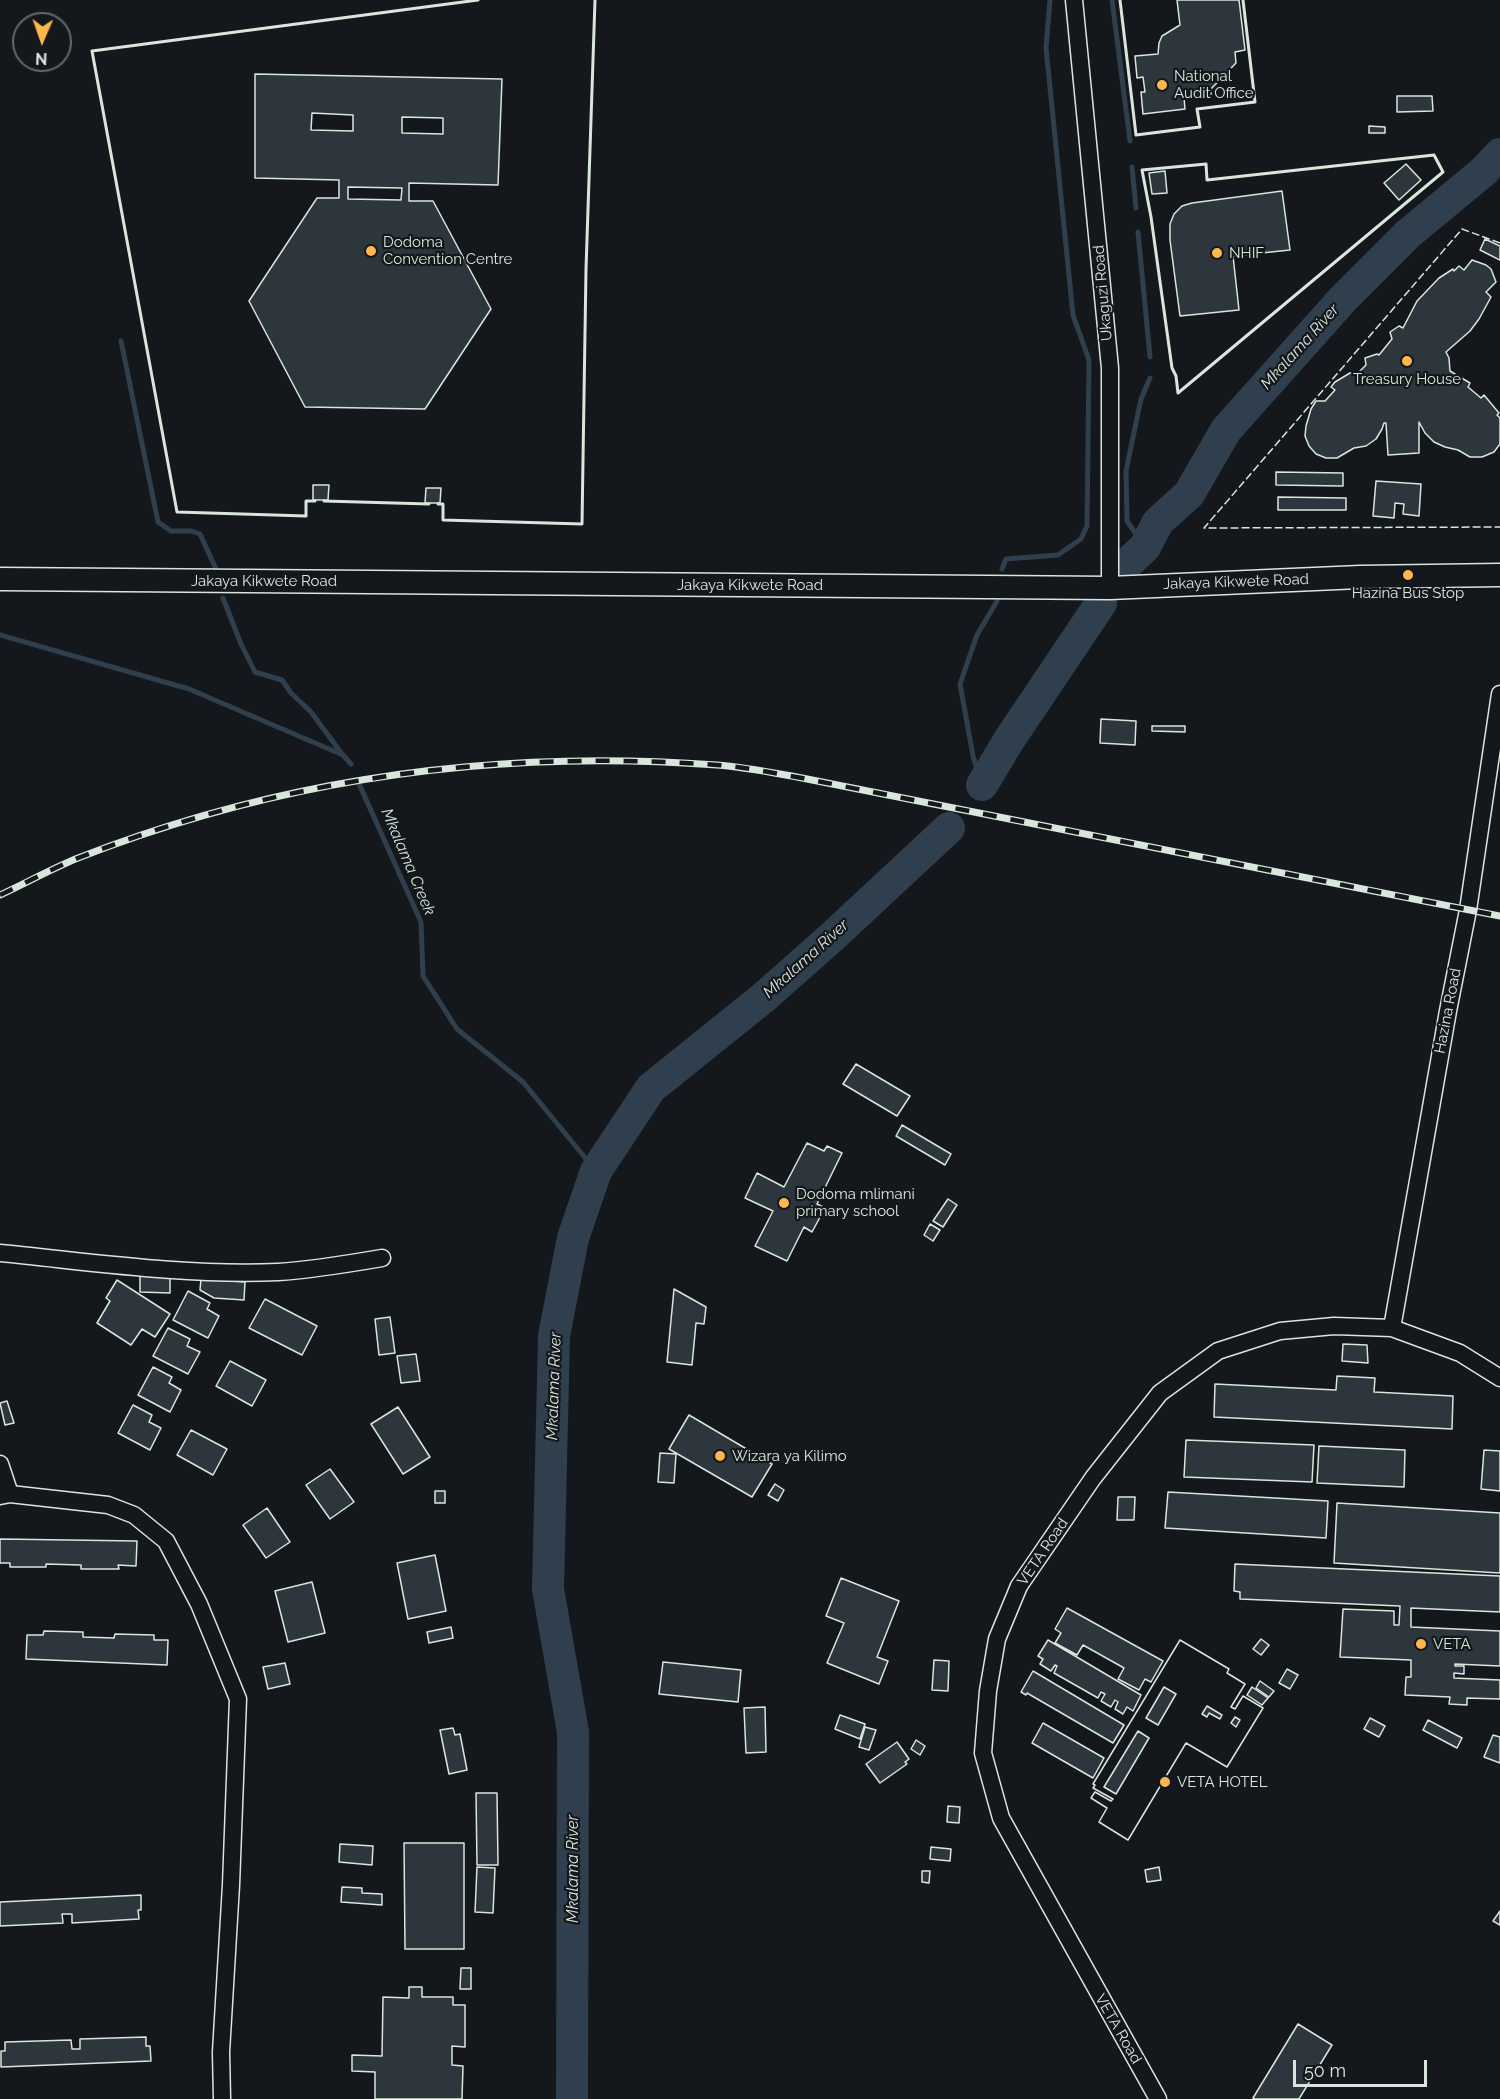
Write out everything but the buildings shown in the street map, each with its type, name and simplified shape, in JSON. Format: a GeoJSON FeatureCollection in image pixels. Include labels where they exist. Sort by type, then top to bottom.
{"type":"FeatureCollection","features":[{"type":"Feature","properties":{"kind":"main road","name":"Jakaya Kikwete Road"},"geometry":{"type":"LineString","coordinates":[[0,579],[1110,588],[1360,577],[1500,575]]}},
{"type":"Feature","properties":{"kind":"street","name":"Ukaguzi Road"},"geometry":{"type":"LineString","coordinates":[[1074,0],[1110,368],[1110,588]]}},
{"type":"Feature","properties":{"kind":"street","name":"Hazina Road"},"geometry":{"type":"LineString","coordinates":[[1392,1328],[1468,910],[1500,694]]}},
{"type":"Feature","properties":{"kind":"street"},"geometry":{"type":"LineString","coordinates":[[0,1253],[190,1271],[277,1272],[382,1258]]}},
{"type":"Feature","properties":{"kind":"street","name":"VETA Road"},"geometry":{"type":"LineString","coordinates":[[1158,2099],[1001,1818],[983,1753],[988,1691],[997,1639],[1019,1586],[1093,1478],[1160,1393],[1218,1351],[1280,1331],[1334,1326],[1392,1328],[1460,1353],[1500,1378]]}},
{"type":"Feature","properties":{"kind":"street"},"geometry":{"type":"LineString","coordinates":[[0,1464],[5,1495],[108,1505],[134,1515],[166,1541],[199,1604],[238,1699],[231,1885],[221,2052],[222,2099]]}},
{"type":"Feature","properties":{"kind":"waterway"},"geometry":{"type":"LineString","coordinates":[[1002,569],[1006,559],[1058,555],[1081,539],[1087,526],[1089,360],[1073,315],[1046,48],[1050,0]]}},
{"type":"Feature","properties":{"kind":"waterway"},"geometry":{"type":"LineString","coordinates":[[1112,0],[1130,141]]}},
{"type":"Feature","properties":{"kind":"waterway","name":"Mkalama River"},"geometry":{"type":"LineString","coordinates":[[1129,562],[1145,547],[1158,522],[1189,494],[1226,430],[1343,299],[1408,234],[1484,171],[1500,154]]}},
{"type":"Feature","properties":{"kind":"waterway"},"geometry":{"type":"LineString","coordinates":[[1132,167],[1136,208]]}},
{"type":"Feature","properties":{"kind":"waterway"},"geometry":{"type":"LineString","coordinates":[[1138,232],[1150,357]]}},
{"type":"Feature","properties":{"kind":"waterway"},"geometry":{"type":"LineString","coordinates":[[121,341],[158,522],[171,531],[191,531],[200,534],[216,569]]}},
{"type":"Feature","properties":{"kind":"waterway"},"geometry":{"type":"LineString","coordinates":[[1145,547],[1127,521],[1126,471],[1141,399],[1150,378]]}},
{"type":"Feature","properties":{"kind":"waterway"},"geometry":{"type":"LineString","coordinates":[[223,598],[255,672],[282,680],[291,693],[311,712],[342,754]]}},
{"type":"Feature","properties":{"kind":"waterway"},"geometry":{"type":"LineString","coordinates":[[982,785],[973,756],[960,684],[977,635],[997,601]]}},
{"type":"Feature","properties":{"kind":"waterway","name":"Mkalama River"},"geometry":{"type":"LineString","coordinates":[[982,785],[1009,740],[1101,603]]}},
{"type":"Feature","properties":{"kind":"waterway","name":"Mkalama Creek"},"geometry":{"type":"LineString","coordinates":[[0,635],[189,689],[343,755],[351,764]]}},
{"type":"Feature","properties":{"kind":"waterway","name":"Mkalama Creek"},"geometry":{"type":"LineString","coordinates":[[360,786],[421,922],[423,976],[457,1029],[523,1082],[596,1171]]}},
{"type":"Feature","properties":{"kind":"waterway","name":"Mkalama River"},"geometry":{"type":"LineString","coordinates":[[572,2099],[573,1732],[548,1589],[554,1336],[573,1238],[596,1171],[651,1088],[763,998],[949,828]]}},
{"type":"Feature","properties":{"kind":"railway"},"geometry":{"type":"LineString","coordinates":[[0,895],[78,858],[155,830],[233,807],[312,789],[472,766],[635,761],[717,765],[770,772],[1500,916]]}},
{"type":"Feature","properties":{"kind":"fence"},"geometry":{"type":"LineString","coordinates":[[1500,243],[1462,229],[1204,528],[1500,527]]}},
{"type":"Feature","properties":{"kind":"wall"},"geometry":{"type":"LineString","coordinates":[[315,501],[306,501],[306,516],[177,512],[92,51],[478,0]]}},
{"type":"Feature","properties":{"kind":"wall"},"geometry":{"type":"LineString","coordinates":[[438,504],[443,504],[443,520],[582,524],[586,269],[595,0]]}},
{"type":"Feature","properties":{"kind":"wall"},"geometry":{"type":"LineString","coordinates":[[1120,0],[1136,135],[1200,127],[1197,109],[1255,102],[1243,0]]}},
{"type":"Feature","properties":{"kind":"wall"},"geometry":{"type":"LineString","coordinates":[[1434,155],[1443,172],[1178,393],[1176,376],[1172,368],[1151,217],[1142,170],[1206,164],[1207,180],[1434,155]]}},
{"type":"Feature","properties":{"kind":"wall"},"geometry":{"type":"LineString","coordinates":[[324,501],[429,504]]}},
{"type":"Feature","properties":{"kind":"place","name":"National Audit Office"},"geometry":{"type":"Point","coordinates":[1162,85]}},
{"type":"Feature","properties":{"kind":"place","name":"Dodoma Convention Centre"},"geometry":{"type":"Point","coordinates":[371,251]}},
{"type":"Feature","properties":{"kind":"place","name":"NHIF"},"geometry":{"type":"Point","coordinates":[1217,253]}},
{"type":"Feature","properties":{"kind":"place","name":"Treasury House"},"geometry":{"type":"Point","coordinates":[1407,361]}},
{"type":"Feature","properties":{"kind":"place","name":"Hazina Bus Stop"},"geometry":{"type":"Point","coordinates":[1408,575]}},
{"type":"Feature","properties":{"kind":"place","name":"Dodoma mlimani primary school"},"geometry":{"type":"Point","coordinates":[784,1203]}},
{"type":"Feature","properties":{"kind":"place","name":"Wizara ya Kilimo"},"geometry":{"type":"Point","coordinates":[720,1456]}},
{"type":"Feature","properties":{"kind":"place","name":"VETA"},"geometry":{"type":"Point","coordinates":[1421,1644]}},
{"type":"Feature","properties":{"kind":"place","name":"VETA HOTEL"},"geometry":{"type":"Point","coordinates":[1165,1782]}}]}
